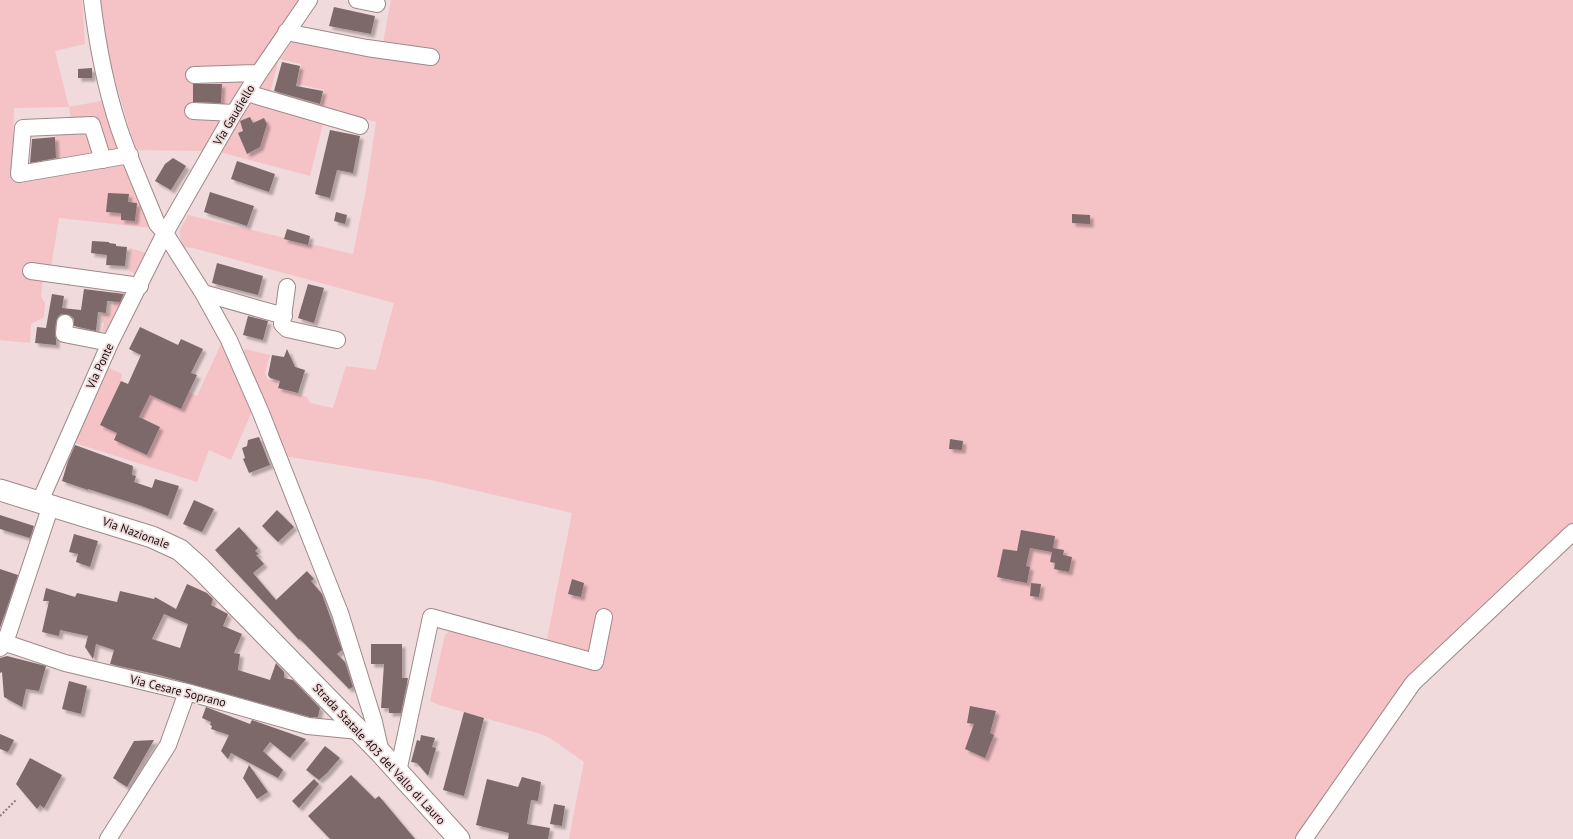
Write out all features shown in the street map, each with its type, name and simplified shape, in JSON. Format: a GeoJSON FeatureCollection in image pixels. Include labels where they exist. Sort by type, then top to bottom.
{"type":"FeatureCollection","features":[{"type":"Feature","properties":{"kind":"main road","name":"Via Nazionale"},"geometry":{"type":"LineString","coordinates":[[0,490],[152,537],[180,550],[200,568],[299,668]]}},
{"type":"Feature","properties":{"kind":"main road","name":"Strada Statale 403 del Vallo di Lauro"},"geometry":{"type":"LineString","coordinates":[[299,668],[381,753],[459,839]]}},
{"type":"Feature","properties":{"kind":"street"},"geometry":{"type":"LineString","coordinates":[[92,0],[96,35],[105,75],[118,124],[130,156],[158,224],[203,293],[230,340],[250,385],[340,613],[374,722],[381,753]]}},
{"type":"Feature","properties":{"kind":"street","name":"Via Gaudiello"},"geometry":{"type":"LineString","coordinates":[[165,233],[259,72],[310,0]]}},
{"type":"Feature","properties":{"kind":"street"},"geometry":{"type":"LineString","coordinates":[[357,0],[377,4]]}},
{"type":"Feature","properties":{"kind":"street"},"geometry":{"type":"LineString","coordinates":[[286,32],[368,48],[432,57]]}},
{"type":"Feature","properties":{"kind":"street"},"geometry":{"type":"LineString","coordinates":[[194,75],[259,72]]}},
{"type":"Feature","properties":{"kind":"street"},"geometry":{"type":"LineString","coordinates":[[246,93],[360,126]]}},
{"type":"Feature","properties":{"kind":"street"},"geometry":{"type":"LineString","coordinates":[[193,111],[234,113]]}},
{"type":"Feature","properties":{"kind":"street"},"geometry":{"type":"LineString","coordinates":[[103,160],[92,125],[23,128],[19,174],[130,156]]}},
{"type":"Feature","properties":{"kind":"street","name":"Via Ponte"},"geometry":{"type":"LineString","coordinates":[[2,644],[45,503],[110,343],[140,286],[165,233]]}},
{"type":"Feature","properties":{"kind":"street"},"geometry":{"type":"LineString","coordinates":[[32,271],[140,286]]}},
{"type":"Feature","properties":{"kind":"street"},"geometry":{"type":"LineString","coordinates":[[287,287],[282,324],[287,329],[337,340]]}},
{"type":"Feature","properties":{"kind":"street"},"geometry":{"type":"LineString","coordinates":[[203,293],[284,316]]}},
{"type":"Feature","properties":{"kind":"street"},"geometry":{"type":"LineString","coordinates":[[65,323],[64,334],[110,343]]}},
{"type":"Feature","properties":{"kind":"street"},"geometry":{"type":"LineString","coordinates":[[1304,839],[1413,683],[1573,532]]}},
{"type":"Feature","properties":{"kind":"street"},"geometry":{"type":"LineString","coordinates":[[398,772],[431,617],[594,662],[604,617]]}},
{"type":"Feature","properties":{"kind":"street","name":"Via Cesare Soprano"},"geometry":{"type":"LineString","coordinates":[[2,644],[64,663],[187,692],[308,726],[359,731]]}},
{"type":"Feature","properties":{"kind":"street"},"geometry":{"type":"LineString","coordinates":[[108,839],[168,744],[187,692]]}},
{"type":"Feature","properties":{"kind":"path"},"geometry":{"type":"LineString","coordinates":[[0,816],[18,799]]}},
{"type":"Feature","properties":{"kind":"shaded area"},"geometry":{"type":"Polygon","coordinates":[[[0,0],[82,0],[85,44],[55,51],[69,107],[14,108],[12,180],[127,160],[152,228],[59,218],[51,267],[43,276],[41,297],[45,303],[44,317],[31,324],[30,343],[0,340],[0,0]]]}},
{"type":"Feature","properties":{"kind":"shaded area"},"geometry":{"type":"Polygon","coordinates":[[[99,0],[300,0],[250,71],[193,81],[193,108],[224,117],[205,151],[136,150],[106,51],[99,0]]]}},
{"type":"Feature","properties":{"kind":"shaded area"},"geometry":{"type":"Polygon","coordinates":[[[391,0],[1573,0],[1573,525],[1412,681],[1300,839],[570,839],[584,762],[550,738],[541,734],[439,705],[430,701],[445,635],[451,629],[546,644],[572,513],[431,480],[284,456],[241,355],[245,349],[270,355],[265,373],[267,379],[279,381],[278,388],[307,397],[310,403],[333,408],[346,366],[376,370],[394,303],[193,248],[183,247],[179,232],[188,215],[353,254],[366,190],[376,122],[320,106],[324,90],[297,84],[301,64],[280,59],[294,39],[381,54],[391,0]]]}},
{"type":"Feature","properties":{"kind":"shaded area"},"geometry":{"type":"Polygon","coordinates":[[[279,58],[270,93],[256,91],[279,58]]]}},
{"type":"Feature","properties":{"kind":"shaded area"},"geometry":{"type":"Polygon","coordinates":[[[222,81],[245,82],[230,108],[221,107],[222,81]]]}},
{"type":"Feature","properties":{"kind":"shaded area"},"geometry":{"type":"Polygon","coordinates":[[[106,100],[122,149],[104,151],[93,157],[56,162],[55,133],[73,131],[69,107],[106,100]]]}},
{"type":"Feature","properties":{"kind":"shaded area"},"geometry":{"type":"Polygon","coordinates":[[[246,100],[324,120],[310,176],[216,151],[246,100]]]}},
{"type":"Feature","properties":{"kind":"shaded area"},"geometry":{"type":"Polygon","coordinates":[[[130,248],[146,253],[136,274],[129,271],[130,248]]]}},
{"type":"Feature","properties":{"kind":"shaded area"},"geometry":{"type":"Polygon","coordinates":[[[115,288],[129,290],[109,334],[102,332],[104,323],[101,322],[103,313],[109,314],[110,306],[114,306],[115,288]]]}},
{"type":"Feature","properties":{"kind":"shaded area"},"geometry":{"type":"Polygon","coordinates":[[[222,342],[252,411],[231,460],[209,450],[197,482],[72,442],[107,367],[122,374],[121,381],[100,425],[111,430],[120,428],[114,440],[147,455],[160,427],[139,417],[150,395],[181,409],[189,392],[197,396],[222,342]]]}},
{"type":"Feature","properties":{"kind":"building"},"geometry":{"type":"Polygon","coordinates":[[[334,7],[375,16],[371,34],[329,26],[334,7]]]}},
{"type":"Feature","properties":{"kind":"building"},"geometry":{"type":"Polygon","coordinates":[[[282,62],[300,66],[296,86],[323,91],[320,104],[274,91],[282,62]]]}},
{"type":"Feature","properties":{"kind":"building"},"geometry":{"type":"Polygon","coordinates":[[[92,68],[92,78],[78,78],[78,69],[92,68]]]}},
{"type":"Feature","properties":{"kind":"building"},"geometry":{"type":"Polygon","coordinates":[[[193,84],[222,84],[221,103],[193,102],[193,84]]]}},
{"type":"Feature","properties":{"kind":"building"},"geometry":{"type":"Polygon","coordinates":[[[250,117],[253,123],[264,118],[267,124],[260,147],[247,154],[238,133],[243,131],[240,121],[250,117]]]}},
{"type":"Feature","properties":{"kind":"building"},"geometry":{"type":"Polygon","coordinates":[[[330,130],[360,136],[353,173],[337,170],[330,198],[315,194],[330,130]]]}},
{"type":"Feature","properties":{"kind":"building"},"geometry":{"type":"Polygon","coordinates":[[[55,137],[56,158],[30,163],[32,139],[55,137]]]}},
{"type":"Feature","properties":{"kind":"building"},"geometry":{"type":"Polygon","coordinates":[[[173,158],[186,166],[171,190],[155,181],[165,164],[173,158]]]}},
{"type":"Feature","properties":{"kind":"building"},"geometry":{"type":"Polygon","coordinates":[[[237,161],[275,174],[269,192],[231,179],[237,161]]]}},
{"type":"Feature","properties":{"kind":"building"},"geometry":{"type":"Polygon","coordinates":[[[210,192],[254,206],[247,226],[204,212],[210,192]]]}},
{"type":"Feature","properties":{"kind":"building"},"geometry":{"type":"Polygon","coordinates":[[[108,193],[129,194],[128,202],[137,203],[135,221],[121,220],[121,213],[106,212],[108,193]]]}},
{"type":"Feature","properties":{"kind":"building"},"geometry":{"type":"Polygon","coordinates":[[[336,212],[347,215],[345,224],[334,221],[336,212]]]}},
{"type":"Feature","properties":{"kind":"building"},"geometry":{"type":"Polygon","coordinates":[[[1072,214],[1090,215],[1090,224],[1072,223],[1072,214]]]}},
{"type":"Feature","properties":{"kind":"building"},"geometry":{"type":"Polygon","coordinates":[[[287,229],[310,236],[308,245],[284,239],[287,229]]]}},
{"type":"Feature","properties":{"kind":"building"},"geometry":{"type":"Polygon","coordinates":[[[92,241],[109,242],[116,244],[116,246],[127,247],[125,266],[106,265],[107,255],[91,253],[92,241]]]}},
{"type":"Feature","properties":{"kind":"building"},"geometry":{"type":"Polygon","coordinates":[[[217,263],[263,276],[258,295],[212,283],[217,263]]]}},
{"type":"Feature","properties":{"kind":"building"},"geometry":{"type":"Polygon","coordinates":[[[308,284],[324,288],[314,323],[298,318],[308,284]]]}},
{"type":"Feature","properties":{"kind":"building"},"geometry":{"type":"Polygon","coordinates":[[[84,289],[124,294],[120,302],[107,301],[106,313],[98,312],[96,331],[74,326],[74,319],[71,316],[61,314],[56,322],[56,345],[35,343],[37,327],[46,328],[52,294],[64,296],[62,308],[81,310],[84,289]]]}},
{"type":"Feature","properties":{"kind":"building"},"geometry":{"type":"Polygon","coordinates":[[[248,316],[268,321],[263,340],[243,335],[248,316]]]}},
{"type":"Feature","properties":{"kind":"building"},"geometry":{"type":"Polygon","coordinates":[[[140,327],[178,345],[181,339],[203,349],[191,373],[197,375],[181,409],[150,395],[139,417],[160,427],[147,455],[114,440],[117,433],[100,425],[121,381],[128,384],[141,355],[129,349],[140,327]]]}},
{"type":"Feature","properties":{"kind":"building"},"geometry":{"type":"Polygon","coordinates":[[[287,349],[295,367],[305,370],[298,393],[278,388],[280,381],[270,378],[268,375],[272,355],[284,357],[287,349]]]}},
{"type":"Feature","properties":{"kind":"building"},"geometry":{"type":"Polygon","coordinates":[[[259,437],[270,465],[249,473],[243,459],[245,458],[242,448],[247,446],[248,440],[259,437]]]}},
{"type":"Feature","properties":{"kind":"building"},"geometry":{"type":"Polygon","coordinates":[[[950,439],[963,441],[962,450],[949,449],[950,439]]]}},
{"type":"Feature","properties":{"kind":"building"},"geometry":{"type":"Polygon","coordinates":[[[75,445],[133,466],[132,475],[136,476],[134,482],[152,488],[155,479],[179,486],[168,516],[139,505],[62,481],[75,445]]]}},
{"type":"Feature","properties":{"kind":"building"},"geometry":{"type":"Polygon","coordinates":[[[194,500],[214,509],[202,532],[183,524],[194,500]]]}},
{"type":"Feature","properties":{"kind":"building"},"geometry":{"type":"Polygon","coordinates":[[[277,510],[294,527],[278,542],[262,526],[277,510]]]}},
{"type":"Feature","properties":{"kind":"building"},"geometry":{"type":"Polygon","coordinates":[[[0,515],[34,526],[30,538],[0,529],[0,515]]]}},
{"type":"Feature","properties":{"kind":"building"},"geometry":{"type":"Polygon","coordinates":[[[239,527],[258,548],[255,551],[259,554],[256,555],[264,564],[253,573],[276,600],[307,571],[314,579],[311,581],[322,594],[342,650],[337,654],[345,662],[353,687],[349,689],[300,639],[299,640],[215,550],[239,527]]]}},
{"type":"Feature","properties":{"kind":"building"},"geometry":{"type":"Polygon","coordinates":[[[1021,530],[1055,536],[1053,548],[1064,550],[1063,555],[1072,557],[1069,572],[1054,569],[1055,563],[1050,562],[1052,552],[1030,548],[1026,566],[1030,567],[1027,583],[997,577],[1003,549],[1017,551],[1021,530]]]}},
{"type":"Feature","properties":{"kind":"building"},"geometry":{"type":"Polygon","coordinates":[[[74,534],[98,541],[90,567],[76,562],[78,554],[69,552],[74,534]]]}},
{"type":"Feature","properties":{"kind":"building"},"geometry":{"type":"Polygon","coordinates":[[[0,569],[18,575],[0,628],[0,569]]]}},
{"type":"Feature","properties":{"kind":"building"},"geometry":{"type":"Polygon","coordinates":[[[572,579],[584,583],[581,597],[568,594],[572,579]]]}},
{"type":"Feature","properties":{"kind":"building"},"geometry":{"type":"Polygon","coordinates":[[[1031,583],[1041,584],[1039,597],[1030,596],[1031,583]]]}},
{"type":"Feature","properties":{"kind":"building"},"geometry":{"type":"Polygon","coordinates":[[[187,584],[207,593],[213,599],[211,605],[228,614],[223,626],[242,634],[234,653],[240,654],[238,670],[270,680],[276,663],[284,672],[284,678],[293,680],[320,708],[318,717],[310,717],[159,675],[110,664],[114,650],[96,644],[93,659],[85,647],[88,636],[60,630],[59,636],[42,632],[49,601],[43,601],[46,588],[75,597],[77,593],[117,602],[120,591],[154,599],[155,597],[176,609],[187,584]],[[164,614],[152,639],[180,648],[188,624],[164,614]]]}},
{"type":"Feature","properties":{"kind":"building"},"geometry":{"type":"Polygon","coordinates":[[[371,644],[402,644],[402,678],[408,678],[401,713],[389,713],[389,708],[381,708],[384,664],[371,664],[371,644]]]}},
{"type":"Feature","properties":{"kind":"building"},"geometry":{"type":"Polygon","coordinates":[[[7,656],[46,666],[39,691],[26,689],[22,707],[4,697],[2,672],[0,673],[0,658],[7,656]]]}},
{"type":"Feature","properties":{"kind":"building"},"geometry":{"type":"Polygon","coordinates":[[[69,681],[87,686],[81,714],[62,709],[69,681]]]}},
{"type":"Feature","properties":{"kind":"building"},"geometry":{"type":"Polygon","coordinates":[[[970,706],[996,711],[990,733],[994,735],[985,758],[965,749],[974,724],[967,723],[970,706]]]}},
{"type":"Feature","properties":{"kind":"building"},"geometry":{"type":"Polygon","coordinates":[[[206,707],[250,724],[252,720],[306,739],[290,758],[270,742],[263,751],[283,770],[278,778],[231,753],[228,759],[221,751],[229,735],[211,729],[211,722],[202,718],[206,707]]]}},
{"type":"Feature","properties":{"kind":"building"},"geometry":{"type":"Polygon","coordinates":[[[464,712],[484,718],[464,796],[443,790],[464,712]]]}},
{"type":"Feature","properties":{"kind":"building"},"geometry":{"type":"Polygon","coordinates":[[[0,734],[14,740],[8,752],[0,749],[0,734]]]}},
{"type":"Feature","properties":{"kind":"building"},"geometry":{"type":"Polygon","coordinates":[[[421,735],[435,738],[432,747],[436,748],[428,776],[417,763],[411,762],[417,740],[420,741],[421,735]]]}},
{"type":"Feature","properties":{"kind":"building"},"geometry":{"type":"Polygon","coordinates":[[[154,740],[127,787],[113,778],[134,741],[154,740]]]}},
{"type":"Feature","properties":{"kind":"building"},"geometry":{"type":"Polygon","coordinates":[[[325,746],[340,758],[319,780],[306,770],[325,746]]]}},
{"type":"Feature","properties":{"kind":"building"},"geometry":{"type":"Polygon","coordinates":[[[30,758],[62,775],[44,808],[40,805],[37,809],[16,784],[30,758]]]}},
{"type":"Feature","properties":{"kind":"building"},"geometry":{"type":"Polygon","coordinates":[[[249,765],[268,792],[257,799],[243,778],[249,765]]]}},
{"type":"Feature","properties":{"kind":"building"},"geometry":{"type":"Polygon","coordinates":[[[351,775],[375,799],[379,796],[415,839],[330,839],[308,816],[351,775]]]}},
{"type":"Feature","properties":{"kind":"building"},"geometry":{"type":"Polygon","coordinates":[[[522,777],[541,782],[538,801],[531,800],[527,824],[550,828],[548,839],[508,839],[509,833],[476,825],[487,779],[518,787],[522,777]]]}},
{"type":"Feature","properties":{"kind":"building"},"geometry":{"type":"Polygon","coordinates":[[[314,779],[319,784],[299,808],[292,801],[314,779]]]}},
{"type":"Feature","properties":{"kind":"building"},"geometry":{"type":"Polygon","coordinates":[[[554,804],[565,806],[562,826],[550,824],[554,804]]]}}]}
